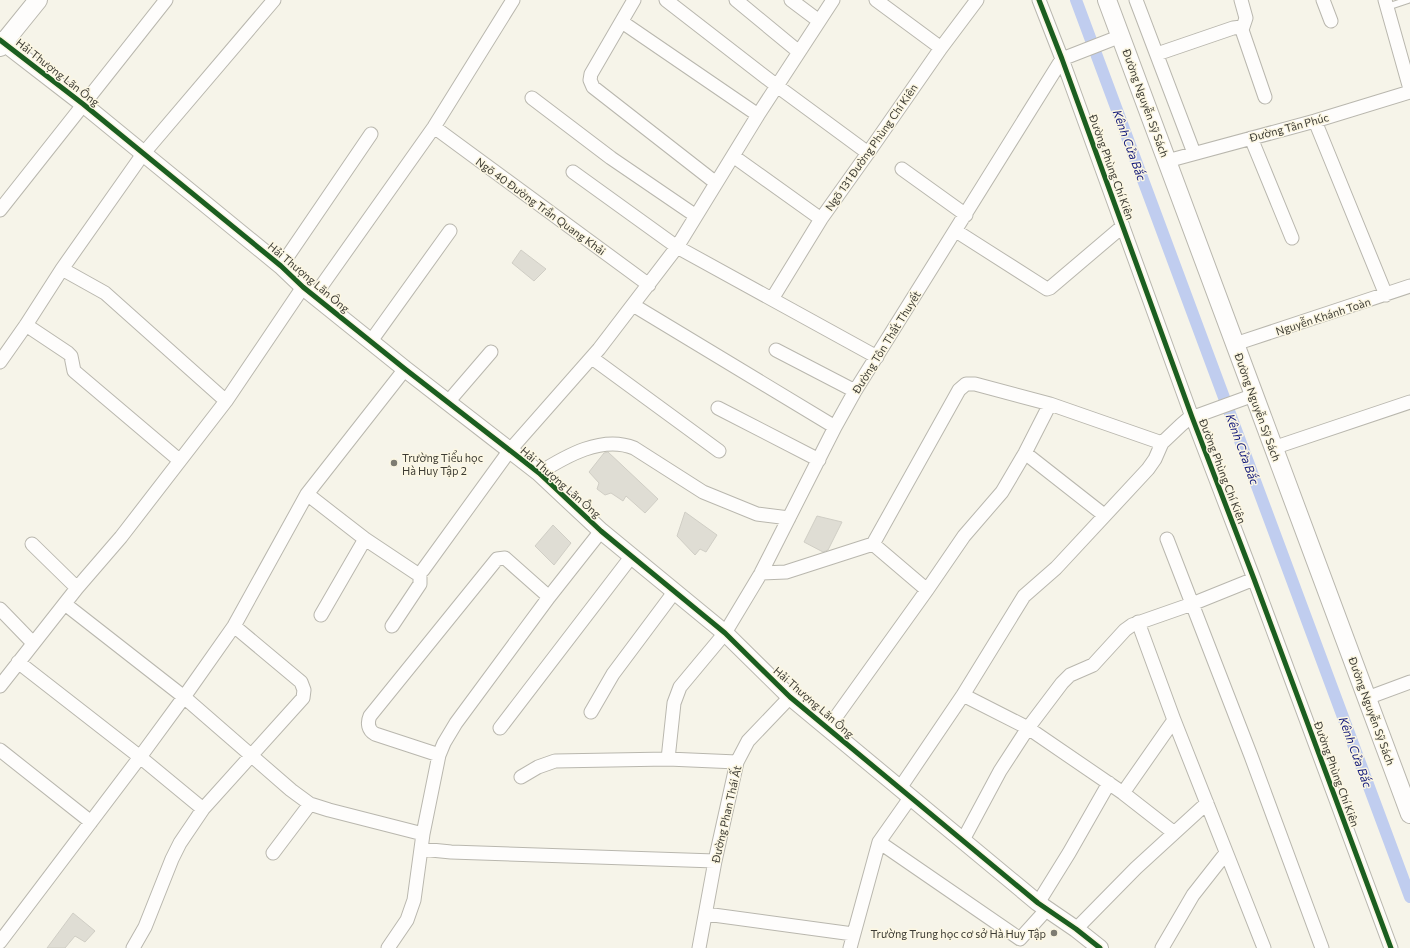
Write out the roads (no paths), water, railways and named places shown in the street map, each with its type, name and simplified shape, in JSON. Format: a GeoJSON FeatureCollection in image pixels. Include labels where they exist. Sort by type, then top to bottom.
{"type":"FeatureCollection","features":[{"type":"Feature","properties":{"kind":"main road"},"geometry":{"type":"LineString","coordinates":[[1,43],[38,0]]}},
{"type":"Feature","properties":{"kind":"main road","name":"Đường Nguyễn Sỹ Sách"},"geometry":{"type":"LineString","coordinates":[[1107,0],[1235,344],[1246,398],[1273,448],[1410,814]]}},
{"type":"Feature","properties":{"kind":"street"},"geometry":{"type":"LineString","coordinates":[[0,210],[166,0]]}},
{"type":"Feature","properties":{"kind":"street"},"geometry":{"type":"LineString","coordinates":[[0,362],[62,269],[143,154],[274,0]]}},
{"type":"Feature","properties":{"kind":"street"},"geometry":{"type":"LineString","coordinates":[[0,686],[33,642],[77,588],[121,538],[434,127],[513,0]]}},
{"type":"Feature","properties":{"kind":"street"},"geometry":{"type":"LineString","coordinates":[[634,0],[591,74],[590,80],[594,87],[716,183]]}},
{"type":"Feature","properties":{"kind":"street"},"geometry":{"type":"LineString","coordinates":[[666,0],[777,86],[868,153]]}},
{"type":"Feature","properties":{"kind":"street"},"geometry":{"type":"LineString","coordinates":[[736,0],[799,52]]}},
{"type":"Feature","properties":{"kind":"street"},"geometry":{"type":"LineString","coordinates":[[791,0],[819,21]]}},
{"type":"Feature","properties":{"kind":"street"},"geometry":{"type":"LineString","coordinates":[[392,626],[420,584],[420,573],[510,450],[592,358],[677,247],[758,115],[833,0]]}},
{"type":"Feature","properties":{"kind":"street"},"geometry":{"type":"LineString","coordinates":[[876,0],[941,48]]}},
{"type":"Feature","properties":{"kind":"street","name":"Ngõ 131 Đường Phùng Chí Kiên"},"geometry":{"type":"LineString","coordinates":[[772,299],[821,219],[941,48],[977,0]]}},
{"type":"Feature","properties":{"kind":"street","name":"Đường Phùng Chí Kiên"},"geometry":{"type":"LineString","coordinates":[[1039,0],[1067,57],[1123,226],[1192,417],[1254,578],[1391,948]]}},
{"type":"Feature","properties":{"kind":"street"},"geometry":{"type":"LineString","coordinates":[[1136,0],[1194,153]]}},
{"type":"Feature","properties":{"kind":"street"},"geometry":{"type":"LineString","coordinates":[[1241,0],[1246,15],[1242,27],[1265,98]]}},
{"type":"Feature","properties":{"kind":"street"},"geometry":{"type":"LineString","coordinates":[[1323,0],[1331,21]]}},
{"type":"Feature","properties":{"kind":"street"},"geometry":{"type":"LineString","coordinates":[[1386,4],[1410,91]]}},
{"type":"Feature","properties":{"kind":"street"},"geometry":{"type":"LineString","coordinates":[[622,22],[758,115]]}},
{"type":"Feature","properties":{"kind":"street"},"geometry":{"type":"LineString","coordinates":[[1156,54],[1233,28],[1242,27]]}},
{"type":"Feature","properties":{"kind":"street"},"geometry":{"type":"LineString","coordinates":[[1067,57],[1121,36]]}},
{"type":"Feature","properties":{"kind":"street","name":"Hải Thượng Lãn Ông"},"geometry":{"type":"LineString","coordinates":[[1,43],[83,104],[405,369],[539,473],[601,531],[725,633],[790,697],[1042,906],[1076,929],[1100,948]]}},
{"type":"Feature","properties":{"kind":"street","name":"Đường Tôn Thất Thuyết"},"geometry":{"type":"LineString","coordinates":[[668,759],[676,696],[680,687],[725,633],[761,573],[835,427],[855,391],[1067,57]]}},
{"type":"Feature","properties":{"kind":"street","name":"Đường Tân Phúc"},"geometry":{"type":"LineString","coordinates":[[1168,161],[1315,121],[1410,91]]}},
{"type":"Feature","properties":{"kind":"street"},"geometry":{"type":"LineString","coordinates":[[532,98],[611,158],[696,216]]}},
{"type":"Feature","properties":{"kind":"street"},"geometry":{"type":"LineString","coordinates":[[1315,121],[1386,295]]}},
{"type":"Feature","properties":{"kind":"street","name":"Ngõ 40 Đường Trần Quang Khải"},"geometry":{"type":"LineString","coordinates":[[434,127],[648,285]]}},
{"type":"Feature","properties":{"kind":"street"},"geometry":{"type":"LineString","coordinates":[[281,266],[371,134]]}},
{"type":"Feature","properties":{"kind":"street"},"geometry":{"type":"LineString","coordinates":[[1251,138],[1292,238]]}},
{"type":"Feature","properties":{"kind":"street"},"geometry":{"type":"LineString","coordinates":[[733,156],[821,219]]}},
{"type":"Feature","properties":{"kind":"street"},"geometry":{"type":"LineString","coordinates":[[902,169],[966,215]]}},
{"type":"Feature","properties":{"kind":"street"},"geometry":{"type":"LineString","coordinates":[[573,172],[677,247],[877,357]]}},
{"type":"Feature","properties":{"kind":"street"},"geometry":{"type":"LineString","coordinates":[[956,231],[1047,289],[1123,226]]}},
{"type":"Feature","properties":{"kind":"street"},"geometry":{"type":"LineString","coordinates":[[371,341],[450,231]]}},
{"type":"Feature","properties":{"kind":"street"},"geometry":{"type":"LineString","coordinates":[[62,269],[105,293],[226,401]]}},
{"type":"Feature","properties":{"kind":"street","name":"Nguyễn Khánh Toàn"},"geometry":{"type":"LineString","coordinates":[[1235,344],[1410,286]]}},
{"type":"Feature","properties":{"kind":"street"},"geometry":{"type":"LineString","coordinates":[[633,305],[835,427]]}},
{"type":"Feature","properties":{"kind":"street"},"geometry":{"type":"LineString","coordinates":[[26,325],[68,353],[71,356],[74,371],[179,460]]}},
{"type":"Feature","properties":{"kind":"street"},"geometry":{"type":"LineString","coordinates":[[776,350],[855,391]]}},
{"type":"Feature","properties":{"kind":"street"},"geometry":{"type":"LineString","coordinates":[[448,402],[491,352]]}},
{"type":"Feature","properties":{"kind":"street"},"geometry":{"type":"LineString","coordinates":[[592,358],[719,451]]}},
{"type":"Feature","properties":{"kind":"street"},"geometry":{"type":"LineString","coordinates":[[0,942],[184,697],[234,626],[307,494],[405,369]]}},
{"type":"Feature","properties":{"kind":"street"},"geometry":{"type":"LineString","coordinates":[[761,573],[786,572],[873,544],[959,390],[962,386],[970,383],[1050,404],[1162,443]]}},
{"type":"Feature","properties":{"kind":"street"},"geometry":{"type":"LineString","coordinates":[[850,948],[879,842],[905,793],[1024,596],[1056,568],[1148,469],[1162,443],[1181,425],[1192,417],[1246,398]]}},
{"type":"Feature","properties":{"kind":"street"},"geometry":{"type":"LineString","coordinates":[[1273,448],[1410,402]]}},
{"type":"Feature","properties":{"kind":"street"},"geometry":{"type":"LineString","coordinates":[[828,728],[964,536],[1002,492],[1025,453],[1050,404]]}},
{"type":"Feature","properties":{"kind":"street"},"geometry":{"type":"LineString","coordinates":[[718,408],[819,460]]}},
{"type":"Feature","properties":{"kind":"street"},"geometry":{"type":"LineString","coordinates":[[539,473],[583,450],[609,444],[624,444],[634,448],[703,492],[757,514],[789,518]]}},
{"type":"Feature","properties":{"kind":"street"},"geometry":{"type":"LineString","coordinates":[[1025,453],[1104,515]]}},
{"type":"Feature","properties":{"kind":"street"},"geometry":{"type":"LineString","coordinates":[[307,494],[365,539],[416,573],[420,573]]}},
{"type":"Feature","properties":{"kind":"street"},"geometry":{"type":"LineString","coordinates":[[388,948],[411,913],[423,834],[439,755],[444,743],[456,723],[549,597],[601,531]]}},
{"type":"Feature","properties":{"kind":"street"},"geometry":{"type":"LineString","coordinates":[[321,615],[365,539]]}},
{"type":"Feature","properties":{"kind":"street"},"geometry":{"type":"LineString","coordinates":[[1167,539],[1251,756],[1322,948]]}},
{"type":"Feature","properties":{"kind":"street"},"geometry":{"type":"LineString","coordinates":[[32,544],[77,588]]}},
{"type":"Feature","properties":{"kind":"street"},"geometry":{"type":"LineString","coordinates":[[873,544],[927,590]]}},
{"type":"Feature","properties":{"kind":"street"},"geometry":{"type":"LineString","coordinates":[[500,728],[631,556]]}},
{"type":"Feature","properties":{"kind":"street"},"geometry":{"type":"LineString","coordinates":[[439,755],[375,734],[368,726],[370,716],[497,559],[505,558],[549,597]]}},
{"type":"Feature","properties":{"kind":"street"},"geometry":{"type":"LineString","coordinates":[[963,840],[997,776],[1028,728],[1066,679],[1093,665],[1125,630],[1138,622],[1192,604],[1254,578]]}},
{"type":"Feature","properties":{"kind":"street"},"geometry":{"type":"LineString","coordinates":[[591,712],[612,674],[674,591]]}},
{"type":"Feature","properties":{"kind":"street"},"geometry":{"type":"LineString","coordinates":[[65,604],[184,697],[290,790],[310,804],[423,834]]}},
{"type":"Feature","properties":{"kind":"street"},"geometry":{"type":"LineString","coordinates":[[0,609],[33,642]]}},
{"type":"Feature","properties":{"kind":"street"},"geometry":{"type":"LineString","coordinates":[[1138,622],[1174,720],[1264,948]]}},
{"type":"Feature","properties":{"kind":"street"},"geometry":{"type":"LineString","coordinates":[[133,948],[145,928],[175,852],[204,809],[301,702],[304,694],[301,682],[234,626]]}},
{"type":"Feature","properties":{"kind":"street"},"geometry":{"type":"LineString","coordinates":[[18,662],[204,809]]}},
{"type":"Feature","properties":{"kind":"street"},"geometry":{"type":"LineString","coordinates":[[1367,698],[1410,682]]}},
{"type":"Feature","properties":{"kind":"street"},"geometry":{"type":"LineString","coordinates":[[963,695],[1028,728],[1123,793],[1173,832]]}},
{"type":"Feature","properties":{"kind":"street","name":"Đường Phan Thái Ất"},"geometry":{"type":"LineString","coordinates":[[700,948],[715,861],[737,762],[748,742],[790,697]]}},
{"type":"Feature","properties":{"kind":"street"},"geometry":{"type":"LineString","coordinates":[[1123,793],[1174,720]]}},
{"type":"Feature","properties":{"kind":"street"},"geometry":{"type":"LineString","coordinates":[[0,750],[91,822]]}},
{"type":"Feature","properties":{"kind":"street"},"geometry":{"type":"LineString","coordinates":[[521,776],[538,767],[555,761],[668,759],[737,762]]}},
{"type":"Feature","properties":{"kind":"street"},"geometry":{"type":"LineString","coordinates":[[879,842],[1020,939],[1042,906],[1069,853],[1109,783]]}},
{"type":"Feature","properties":{"kind":"street"},"geometry":{"type":"LineString","coordinates":[[1076,929],[1173,832],[1207,803]]}},
{"type":"Feature","properties":{"kind":"street"},"geometry":{"type":"LineString","coordinates":[[274,853],[310,804]]}},
{"type":"Feature","properties":{"kind":"street"},"geometry":{"type":"LineString","coordinates":[[421,849],[459,852],[715,861]]}},
{"type":"Feature","properties":{"kind":"street"},"geometry":{"type":"LineString","coordinates":[[1162,948],[1193,895],[1226,853]]}},
{"type":"Feature","properties":{"kind":"street"},"geometry":{"type":"LineString","coordinates":[[706,914],[853,934]]}},
{"type":"Feature","properties":{"kind":"lane"},"geometry":{"type":"LineString","coordinates":[[1386,4],[1408,0]]}},
{"type":"Feature","properties":{"kind":"waterway","name":"Kênh Cửa Bắc"},"geometry":{"type":"LineString","coordinates":[[1076,0],[1410,897]]}},
{"type":"Feature","properties":{"kind":"place","name":"Trường Tiểu học Hà Huy Tập 2"},"geometry":{"type":"Point","coordinates":[394,463]}},
{"type":"Feature","properties":{"kind":"place","name":"Trường Trung học cơ sở Hà Huy Tập"},"geometry":{"type":"Point","coordinates":[1054,933]}}]}
